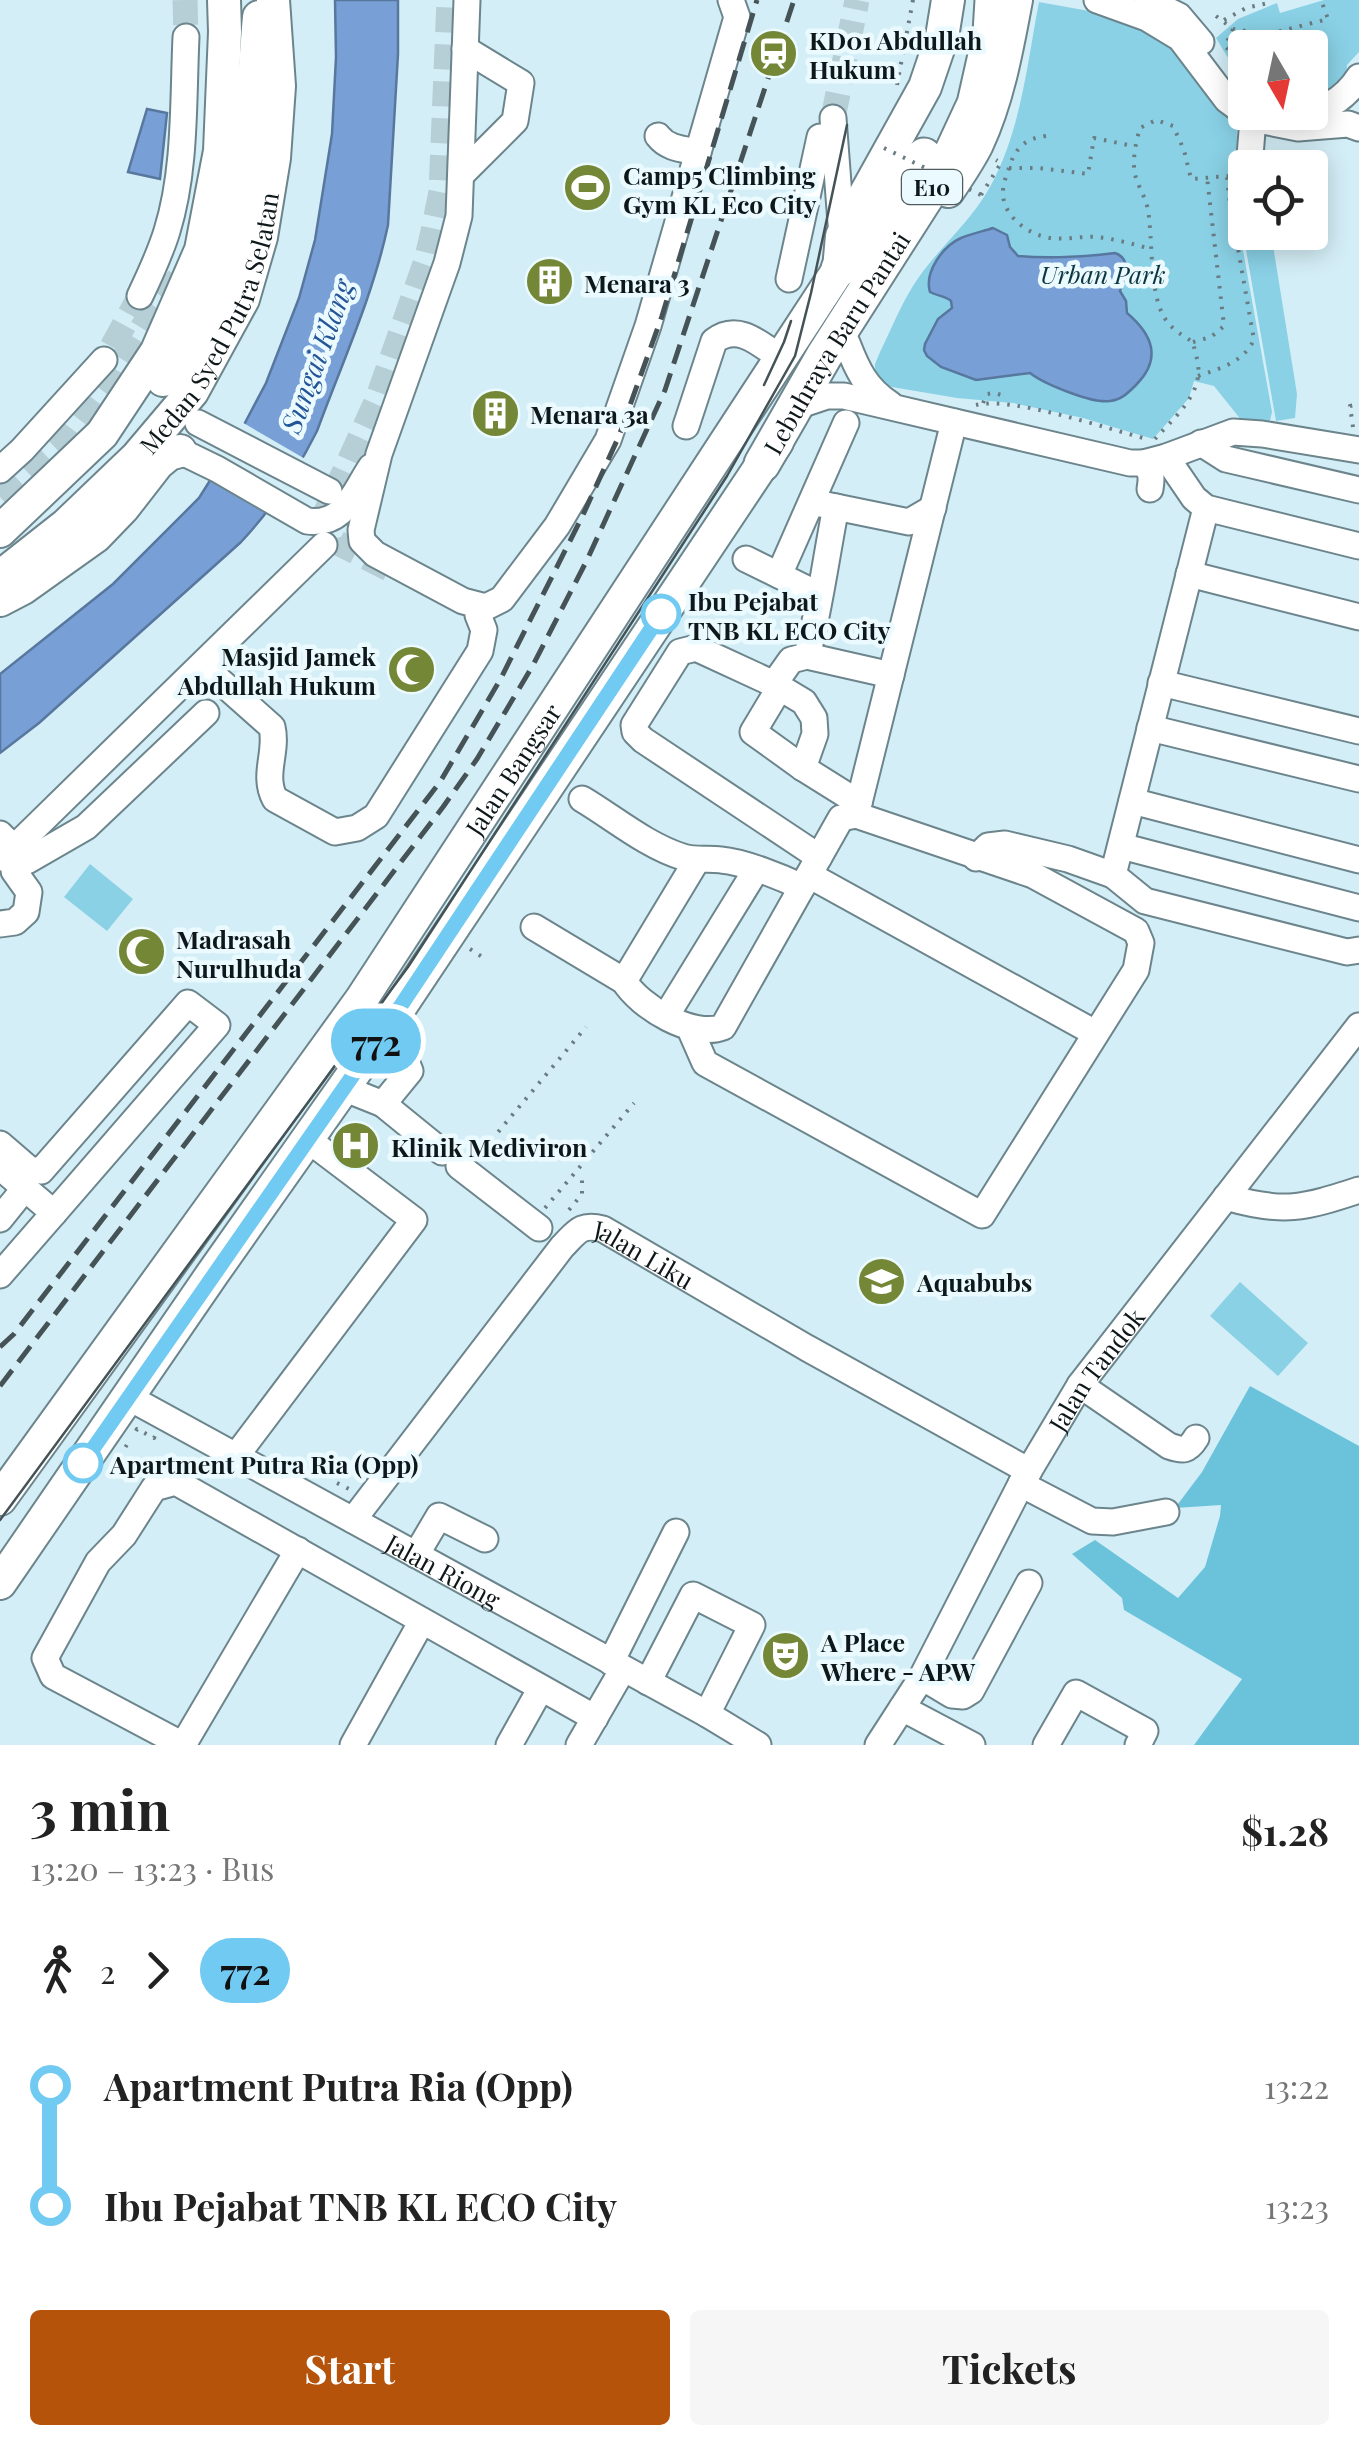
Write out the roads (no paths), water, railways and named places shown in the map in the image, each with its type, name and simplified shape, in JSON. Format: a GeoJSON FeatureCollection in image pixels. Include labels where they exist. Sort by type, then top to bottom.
{"type":"FeatureCollection","features":[{"type":"Feature","properties":{"kind":"highway","name":"Lebuhraya Baru Pantai"},"geometry":{"type":"LineString","coordinates":[[849,246],[887,211],[928,150],[956,95],[973,25],[974,0]]}},
{"type":"Feature","properties":{"kind":"highway","name":"Lebuhraya Baru Pantai"},"geometry":{"type":"LineString","coordinates":[[762,464],[836,350],[948,162],[975,104],[991,32],[993,0]]}},
{"type":"Feature","properties":{"kind":"main road","name":"Medan Syed Putra Selatan"},"geometry":{"type":"LineString","coordinates":[[10,522],[102,434],[157,352],[201,250],[220,151],[224,0]]}},
{"type":"Feature","properties":{"kind":"main road"},"geometry":{"type":"LineString","coordinates":[[10,522],[60,497],[104,458],[148,405],[210,298],[231,240],[247,166],[260,10],[265,0]]}},
{"type":"Feature","properties":{"kind":"main road","name":"Medan Syed Putra Selatan"},"geometry":{"type":"LineString","coordinates":[[0,577],[66,525],[137,457],[189,426],[242,299],[261,236],[274,158],[280,86],[274,0]]}},
{"type":"Feature","properties":{"kind":"main road"},"geometry":{"type":"LineString","coordinates":[[276,40],[282,8],[291,0]]}},
{"type":"Feature","properties":{"kind":"main road","name":"Jalan Bangsar"},"geometry":{"type":"LineString","coordinates":[[0,1499],[361,1000],[700,483],[849,246],[924,87],[942,37],[948,0]]}},
{"type":"Feature","properties":{"kind":"main road","name":"Jalan Bangsar"},"geometry":{"type":"LineString","coordinates":[[0,1583],[390,1022],[806,404],[836,350],[976,147],[1008,45],[1016,0]]}},
{"type":"Feature","properties":{"kind":"main road"},"geometry":{"type":"LineString","coordinates":[[137,457],[177,438],[189,426]]}},
{"type":"Feature","properties":{"kind":"main road"},"geometry":{"type":"LineString","coordinates":[[0,600],[96,536],[189,426]]}},
{"type":"Feature","properties":{"kind":"street"},"geometry":{"type":"LineString","coordinates":[[468,0],[458,216],[447,264],[380,454],[362,541],[375,554],[463,601],[486,607],[502,599],[556,526],[608,440],[648,326],[737,17],[732,0]]}},
{"type":"Feature","properties":{"kind":"street"},"geometry":{"type":"LineString","coordinates":[[1097,0],[1147,18],[1180,38],[1228,82]]}},
{"type":"Feature","properties":{"kind":"street"},"geometry":{"type":"LineString","coordinates":[[1147,0],[1179,16],[1228,76]]}},
{"type":"Feature","properties":{"kind":"street"},"geometry":{"type":"LineString","coordinates":[[140,296],[168,229],[175,196],[186,37]]}},
{"type":"Feature","properties":{"kind":"street"},"geometry":{"type":"LineString","coordinates":[[461,175],[516,121],[521,83],[465,49]]}},
{"type":"Feature","properties":{"kind":"street"},"geometry":{"type":"LineString","coordinates":[[1328,105],[1347,93],[1359,77]]}},
{"type":"Feature","properties":{"kind":"street"},"geometry":{"type":"LineString","coordinates":[[1328,126],[1348,124],[1359,128]]}},
{"type":"Feature","properties":{"kind":"street"},"geometry":{"type":"LineString","coordinates":[[789,279],[820,138],[833,129],[849,246]]}},
{"type":"Feature","properties":{"kind":"street"},"geometry":{"type":"LineString","coordinates":[[658,136],[675,148],[698,152]]}},
{"type":"Feature","properties":{"kind":"street"},"geometry":{"type":"LineString","coordinates":[[686,426],[714,341],[724,333],[751,338],[779,357]]}},
{"type":"Feature","properties":{"kind":"street"},"geometry":{"type":"LineString","coordinates":[[836,350],[878,396],[899,409]]}},
{"type":"Feature","properties":{"kind":"street"},"geometry":{"type":"LineString","coordinates":[[0,470],[104,360]]}},
{"type":"Feature","properties":{"kind":"street"},"geometry":{"type":"LineString","coordinates":[[806,404],[837,395],[899,409],[961,414],[1130,462],[1155,460],[1233,432],[1357,443]]}},
{"type":"Feature","properties":{"kind":"street"},"geometry":{"type":"LineString","coordinates":[[534,928],[624,981],[630,992],[666,1016],[690,1028],[714,1031],[723,1027],[841,818],[858,809],[932,508],[961,414]]}},
{"type":"Feature","properties":{"kind":"street"},"geometry":{"type":"LineString","coordinates":[[807,656],[818,612],[824,504],[846,423]]}},
{"type":"Feature","properties":{"kind":"street"},"geometry":{"type":"LineString","coordinates":[[189,426],[320,504]]}},
{"type":"Feature","properties":{"kind":"street"},"geometry":{"type":"LineString","coordinates":[[189,426],[217,470],[320,504]]}},
{"type":"Feature","properties":{"kind":"street"},"geometry":{"type":"LineString","coordinates":[[1201,443],[1226,459],[1359,490]]}},
{"type":"Feature","properties":{"kind":"street"},"geometry":{"type":"LineString","coordinates":[[320,504],[314,523],[333,520],[342,513],[380,454]]}},
{"type":"Feature","properties":{"kind":"street"},"geometry":{"type":"LineString","coordinates":[[1150,488],[1150,469],[1155,460]]}},
{"type":"Feature","properties":{"kind":"street"},"geometry":{"type":"LineString","coordinates":[[1155,460],[1206,508],[1359,546]]}},
{"type":"Feature","properties":{"kind":"street"},"geometry":{"type":"LineString","coordinates":[[824,504],[908,522],[932,508]]}},
{"type":"Feature","properties":{"kind":"street"},"geometry":{"type":"LineString","coordinates":[[779,575],[824,504]]}},
{"type":"Feature","properties":{"kind":"street"},"geometry":{"type":"LineString","coordinates":[[1114,874],[1206,508]]}},
{"type":"Feature","properties":{"kind":"street"},"geometry":{"type":"LineString","coordinates":[[9,859],[324,545]]}},
{"type":"Feature","properties":{"kind":"street"},"geometry":{"type":"LineString","coordinates":[[746,559],[819,595]]}},
{"type":"Feature","properties":{"kind":"street"},"geometry":{"type":"LineString","coordinates":[[1189,574],[1359,617]]}},
{"type":"Feature","properties":{"kind":"street"},"geometry":{"type":"LineString","coordinates":[[202,666],[272,727],[275,741],[268,768],[275,800],[335,832],[357,828],[376,816],[480,651],[484,630],[478,615]]}},
{"type":"Feature","properties":{"kind":"street"},"geometry":{"type":"LineString","coordinates":[[803,768],[815,734],[814,718],[804,702],[777,685],[696,648],[680,652],[634,725],[634,732],[810,873],[1095,1032]]}},
{"type":"Feature","properties":{"kind":"street"},"geometry":{"type":"LineString","coordinates":[[690,1028],[705,1063],[982,1215],[1136,970],[1140,942],[1136,931],[1032,876],[976,858],[858,809],[752,732],[791,660],[807,656],[891,675]]}},
{"type":"Feature","properties":{"kind":"street"},"geometry":{"type":"LineString","coordinates":[[1161,684],[1359,731]]}},
{"type":"Feature","properties":{"kind":"street"},"geometry":{"type":"LineString","coordinates":[[9,859],[86,827],[206,713]]}},
{"type":"Feature","properties":{"kind":"street"},"geometry":{"type":"LineString","coordinates":[[1150,728],[1359,779]]}},
{"type":"Feature","properties":{"kind":"street"},"geometry":{"type":"LineString","coordinates":[[582,798],[682,857],[722,860],[756,870],[810,873]]}},
{"type":"Feature","properties":{"kind":"street"},"geometry":{"type":"LineString","coordinates":[[1132,801],[1359,860]]}},
{"type":"Feature","properties":{"kind":"street"},"geometry":{"type":"LineString","coordinates":[[976,858],[988,846],[1005,844],[1068,859],[1114,874],[1145,901],[1347,952],[1359,950]]}},
{"type":"Feature","properties":{"kind":"street"},"geometry":{"type":"LineString","coordinates":[[1121,846],[1359,908]]}},
{"type":"Feature","properties":{"kind":"street"},"geometry":{"type":"LineString","coordinates":[[0,924],[14,922],[26,912],[28,892],[9,859]]}},
{"type":"Feature","properties":{"kind":"street"},"geometry":{"type":"LineString","coordinates":[[624,981],[697,860]]}},
{"type":"Feature","properties":{"kind":"street"},"geometry":{"type":"LineString","coordinates":[[666,1016],[756,870]]}},
{"type":"Feature","properties":{"kind":"street"},"geometry":{"type":"LineString","coordinates":[[0,1144],[28,1169],[42,1171],[188,1003],[217,1025],[0,1275]]}},
{"type":"Feature","properties":{"kind":"street"},"geometry":{"type":"LineString","coordinates":[[383,1104],[410,1071],[390,1022]]}},
{"type":"Feature","properties":{"kind":"street","name":"Jalan Tandok"},"geometry":{"type":"LineString","coordinates":[[878,1745],[922,1677],[1025,1478],[1080,1386],[1359,1026]]}},
{"type":"Feature","properties":{"kind":"street"},"geometry":{"type":"LineString","coordinates":[[343,1088],[383,1104],[536,1225]]}},
{"type":"Feature","properties":{"kind":"street"},"geometry":{"type":"LineString","coordinates":[[236,1456],[414,1220],[308,1140]]}},
{"type":"Feature","properties":{"kind":"street"},"geometry":{"type":"LineString","coordinates":[[0,1167],[54,1214]]}},
{"type":"Feature","properties":{"kind":"street"},"geometry":{"type":"LineString","coordinates":[[1226,1197],[1289,1208],[1310,1206],[1358,1190],[1359,1171]]}},
{"type":"Feature","properties":{"kind":"street"},"geometry":{"type":"LineString","coordinates":[[0,1219],[25,1188]]}},
{"type":"Feature","properties":{"kind":"street","name":"Jalan Liku"},"geometry":{"type":"LineString","coordinates":[[354,1520],[562,1247],[580,1229],[590,1225],[603,1229],[1025,1478]]}},
{"type":"Feature","properties":{"kind":"street"},"geometry":{"type":"LineString","coordinates":[[1080,1386],[1169,1446],[1190,1448],[1196,1438]]}},
{"type":"Feature","properties":{"kind":"street","name":"Jalan Riong"},"geometry":{"type":"LineString","coordinates":[[128,1397],[758,1745]]}},
{"type":"Feature","properties":{"kind":"street"},"geometry":{"type":"LineString","coordinates":[[271,1474],[279,1504]]}},
{"type":"Feature","properties":{"kind":"street"},"geometry":{"type":"LineString","coordinates":[[1025,1478],[1092,1522],[1166,1512]]}},
{"type":"Feature","properties":{"kind":"street"},"geometry":{"type":"LineString","coordinates":[[298,1550],[183,1745],[53,1676],[45,1658],[98,1562],[124,1535],[154,1488],[176,1482],[298,1550],[422,1620],[594,1718]]}},
{"type":"Feature","properties":{"kind":"street"},"geometry":{"type":"LineString","coordinates":[[416,1555],[439,1516],[486,1539]]}},
{"type":"Feature","properties":{"kind":"street"},"geometry":{"type":"LineString","coordinates":[[579,1745],[676,1532]]}},
{"type":"Feature","properties":{"kind":"street"},"geometry":{"type":"LineString","coordinates":[[922,1677],[952,1694],[963,1696],[971,1690],[1029,1583]]}},
{"type":"Feature","properties":{"kind":"street"},"geometry":{"type":"LineString","coordinates":[[648,1682],[693,1594],[752,1625],[707,1714]]}},
{"type":"Feature","properties":{"kind":"street"},"geometry":{"type":"LineString","coordinates":[[354,1745],[422,1620]]}},
{"type":"Feature","properties":{"kind":"street"},"geometry":{"type":"LineString","coordinates":[[509,1745],[540,1688]]}},
{"type":"Feature","properties":{"kind":"street"},"geometry":{"type":"LineString","coordinates":[[1046,1745],[1076,1693],[1146,1732],[1138,1745]]}},
{"type":"Feature","properties":{"kind":"street"},"geometry":{"type":"LineString","coordinates":[[902,1708],[972,1745]]}},
{"type":"Feature","properties":{"kind":"water","name":"Sungai Klang"},"geometry":{"type":"Polygon","coordinates":[[[335,0],[398,0],[398,54],[388,225],[366,303],[317,431],[283,489],[241,542],[39,723],[0,753],[0,674],[113,584],[199,498],[266,383],[299,298],[315,240],[332,134],[335,0]]]}},
{"type":"Feature","properties":{"kind":"water"},"geometry":{"type":"Polygon","coordinates":[[[147,109],[167,113],[160,179],[128,172],[147,109]]]}},
{"type":"Feature","properties":{"kind":"water"},"geometry":{"type":"Polygon","coordinates":[[[993,228],[1007,235],[1018,256],[1121,256],[1126,269],[1120,291],[1127,313],[1148,339],[1151,357],[1144,375],[1121,398],[1092,399],[1030,373],[976,380],[941,367],[927,356],[925,344],[938,319],[952,308],[949,299],[930,292],[932,268],[954,242],[993,228]]]}},
{"type":"Feature","properties":{"kind":"tunnel"},"geometry":{"type":"LineString","coordinates":[[185,0],[186,37]]}},
{"type":"Feature","properties":{"kind":"tunnel"},"geometry":{"type":"LineString","coordinates":[[389,569],[338,543],[325,514],[377,400],[426,261],[441,192],[449,0]]}},
{"type":"Feature","properties":{"kind":"tunnel"},"geometry":{"type":"LineString","coordinates":[[833,118],[857,0]]}},
{"type":"Feature","properties":{"kind":"tunnel"},"geometry":{"type":"LineString","coordinates":[[0,497],[69,433],[182,274]]}},
{"type":"Feature","properties":{"kind":"tunnel"},"geometry":{"type":"LineString","coordinates":[[112,347],[140,296]]}},
{"type":"Feature","properties":{"kind":"tram line"},"geometry":{"type":"LineString","coordinates":[[0,1520],[408,967],[727,476],[795,356],[847,125]]}},
{"type":"Feature","properties":{"kind":"tram line"},"geometry":{"type":"LineString","coordinates":[[764,385],[791,321]]}},
{"type":"Feature","properties":{"kind":"railway"},"geometry":{"type":"LineString","coordinates":[[0,1347],[14,1334],[440,782],[500,680],[619,436],[662,316],[757,0]]}},
{"type":"Feature","properties":{"kind":"railway"},"geometry":{"type":"LineString","coordinates":[[0,1386],[443,807],[532,667],[587,560],[665,390],[794,0]]}},
{"type":"Feature","properties":{"kind":"place","name":"KD01 Abdullah Hukum"},"geometry":{"type":"Point","coordinates":[774,53]}},
{"type":"Feature","properties":{"kind":"place","name":"Camp5 Climbing Gym KL Eco City"},"geometry":{"type":"Point","coordinates":[588,188]}},
{"type":"Feature","properties":{"kind":"place","name":"Menara 3"},"geometry":{"type":"Point","coordinates":[549,282]}},
{"type":"Feature","properties":{"kind":"place","name":"Menara 3a"},"geometry":{"type":"Point","coordinates":[495,413]}},
{"type":"Feature","properties":{"kind":"place","name":"Ibu Pejabat TNB KL ECO City"},"geometry":{"type":"Point","coordinates":[661,614]}},
{"type":"Feature","properties":{"kind":"place","name":"Masjid Jamek Abdullah Hukum"},"geometry":{"type":"Point","coordinates":[411,669]}},
{"type":"Feature","properties":{"kind":"place","name":"Madrasah Nurulhuda"},"geometry":{"type":"Point","coordinates":[141,952]}},
{"type":"Feature","properties":{"kind":"place","name":"Klinik Mediviron"},"geometry":{"type":"Point","coordinates":[356,1146]}},
{"type":"Feature","properties":{"kind":"place","name":"Aquabubs"},"geometry":{"type":"Point","coordinates":[882,1281]}},
{"type":"Feature","properties":{"kind":"place","name":"Apartment Putra Ria (Opp)"},"geometry":{"type":"Point","coordinates":[83,1463]}},
{"type":"Feature","properties":{"kind":"place","name":"A Place Where - APW"},"geometry":{"type":"Point","coordinates":[786,1655]}},
{"type":"Feature","properties":{"kind":"park label","name":"Urban Park"},"geometry":{"type":"Point","coordinates":[1103,273]}}]}
